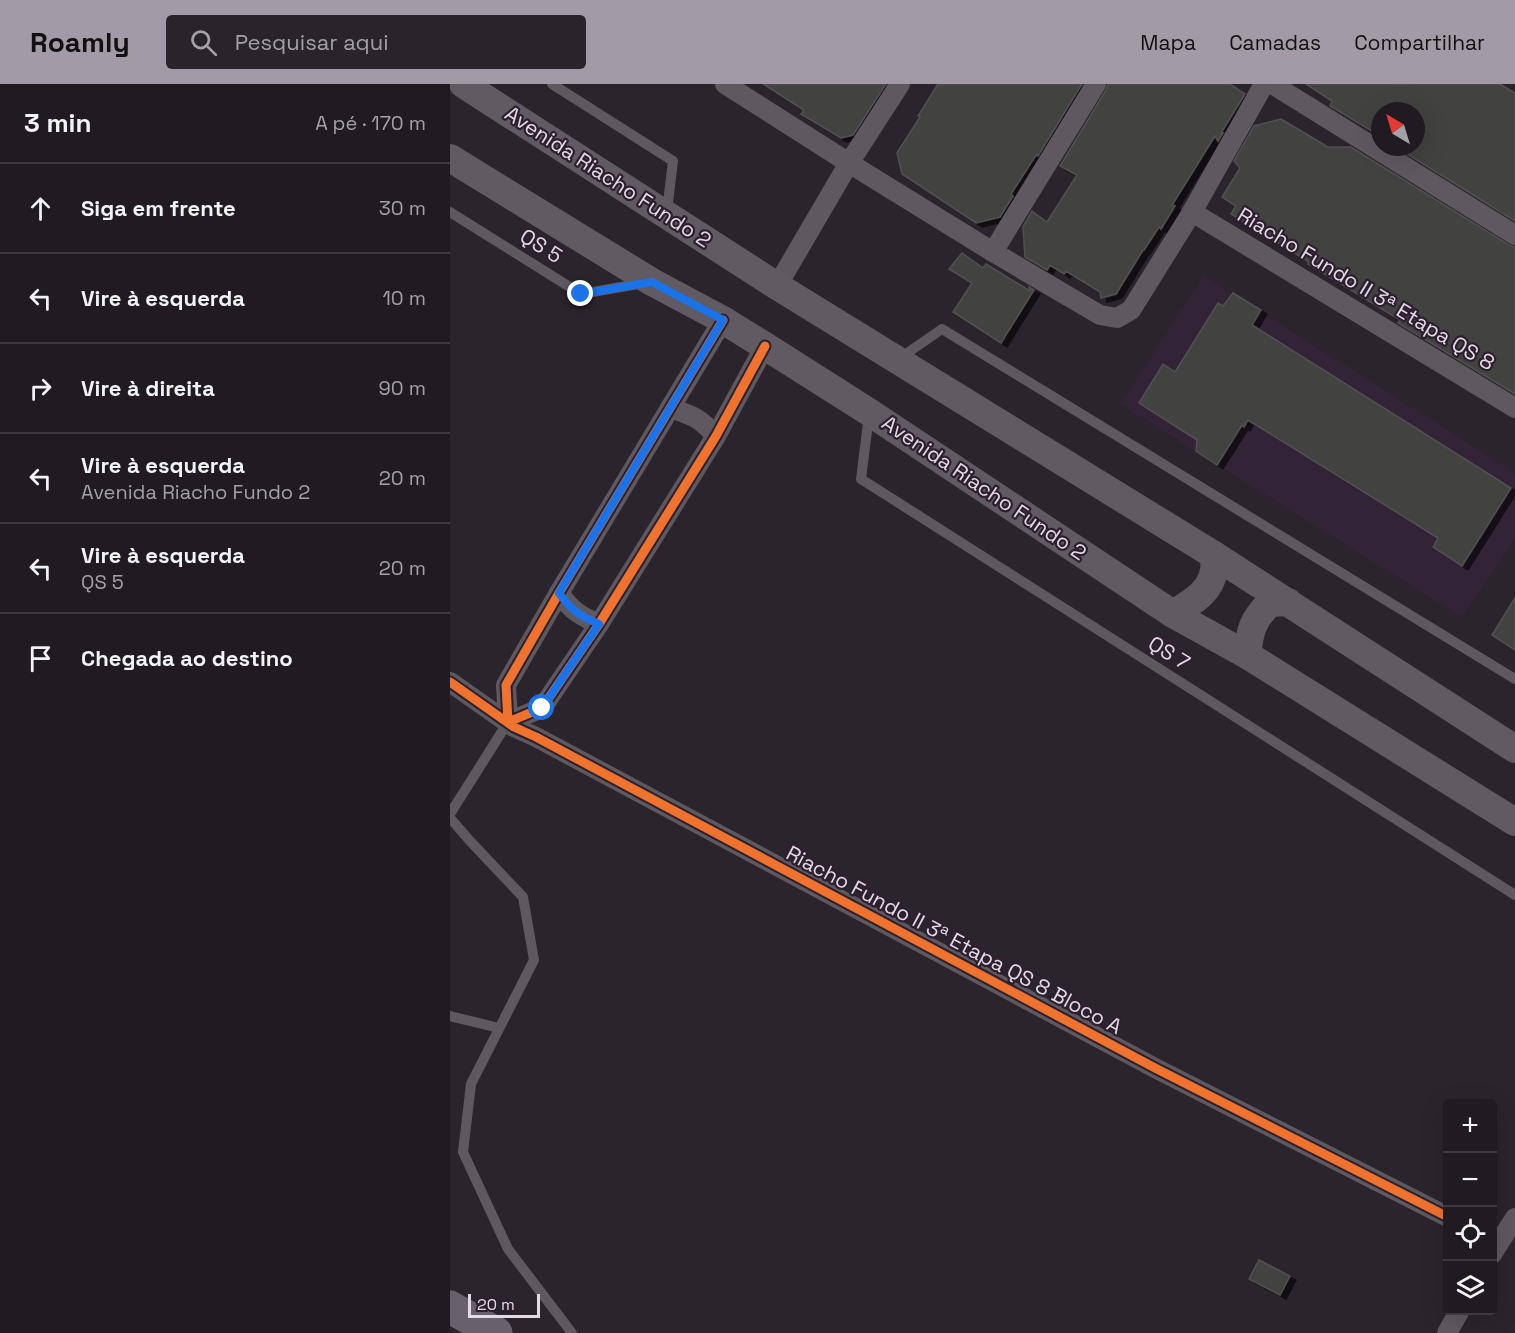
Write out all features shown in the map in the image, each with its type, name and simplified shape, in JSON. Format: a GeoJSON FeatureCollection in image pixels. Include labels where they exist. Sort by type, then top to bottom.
{"type":"FeatureCollection","features":[{"type":"Feature","properties":{"kind":"highway"},"geometry":{"type":"LineString","coordinates":[[450,1307],[496,1333]]}},
{"type":"Feature","properties":{"kind":"main road","name":"Avenida Riacho Fundo 2"},"geometry":{"type":"LineString","coordinates":[[463,84],[896,361],[1214,555],[1515,749]]}},
{"type":"Feature","properties":{"kind":"main road","name":"Avenida Riacho Fundo 2"},"geometry":{"type":"LineString","coordinates":[[450,158],[652,282],[723,320],[765,346],[869,412],[1173,614],[1247,655],[1515,822]]}},
{"type":"Feature","properties":{"kind":"main road"},"geometry":{"type":"LineString","coordinates":[[1173,614],[1194,602],[1208,586],[1214,570],[1214,555]]}},
{"type":"Feature","properties":{"kind":"main road"},"geometry":{"type":"LineString","coordinates":[[1247,655],[1251,629],[1260,612],[1270,603],[1288,602]]}},
{"type":"Feature","properties":{"kind":"street"},"geometry":{"type":"LineString","coordinates":[[725,84],[993,252],[1100,315],[1117,318],[1131,310],[1192,212],[1264,84]]}},
{"type":"Feature","properties":{"kind":"street"},"geometry":{"type":"LineString","coordinates":[[777,286],[849,163],[900,84]]}},
{"type":"Feature","properties":{"kind":"street"},"geometry":{"type":"LineString","coordinates":[[993,252],[1096,84]]}},
{"type":"Feature","properties":{"kind":"street"},"geometry":{"type":"LineString","coordinates":[[1272,84],[1515,235]]}},
{"type":"Feature","properties":{"kind":"street","name":"Riacho Fundo II 3ª Etapa QS 8"},"geometry":{"type":"LineString","coordinates":[[1192,212],[1515,408]]}},
{"type":"Feature","properties":{"kind":"street"},"geometry":{"type":"LineString","coordinates":[[723,320],[506,685],[508,722],[542,708],[599,624],[716,436],[765,346]]}},
{"type":"Feature","properties":{"kind":"street"},"geometry":{"type":"LineString","coordinates":[[670,408],[704,423],[716,436]]}},
{"type":"Feature","properties":{"kind":"street"},"geometry":{"type":"LineString","coordinates":[[559,593],[568,606],[583,617],[599,624]]}},
{"type":"Feature","properties":{"kind":"street","name":"Riacho Fundo II 3ª Etapa QS 8 Bloco A"},"geometry":{"type":"LineString","coordinates":[[450,682],[508,722],[1155,1068],[1443,1215]]}},
{"type":"Feature","properties":{"kind":"street"},"geometry":{"type":"LineString","coordinates":[[1497,1242],[1515,1218]]}},
{"type":"Feature","properties":{"kind":"street"},"geometry":{"type":"LineString","coordinates":[[1447,1333],[1458,1315]]}},
{"type":"Feature","properties":{"kind":"lane"},"geometry":{"type":"LineString","coordinates":[[552,84],[673,161],[667,215]]}},
{"type":"Feature","properties":{"kind":"lane","name":"QS 5"},"geometry":{"type":"LineString","coordinates":[[450,213],[581,294],[652,282]]}},
{"type":"Feature","properties":{"kind":"lane"},"geometry":{"type":"LineString","coordinates":[[896,361],[942,329],[1515,679]]}},
{"type":"Feature","properties":{"kind":"lane","name":"QS 7"},"geometry":{"type":"LineString","coordinates":[[869,412],[861,479],[1515,895]]}},
{"type":"Feature","properties":{"kind":"lane"},"geometry":{"type":"LineString","coordinates":[[508,722],[450,816],[470,841],[523,897],[534,960],[471,1084],[462,1152],[508,1249],[572,1333]]}},
{"type":"Feature","properties":{"kind":"lane"},"geometry":{"type":"LineString","coordinates":[[450,1016],[499,1028]]}},
{"type":"Feature","properties":{"kind":"shaded area"},"geometry":{"type":"Polygon","coordinates":[[[1204,276],[1515,473],[1515,539],[1462,617],[1120,404],[1204,276]]]}},
{"type":"Feature","properties":{"kind":"building"},"geometry":{"type":"Polygon","coordinates":[[[763,84],[886,84],[853,135],[841,138],[801,114],[804,110],[763,84]]]}},
{"type":"Feature","properties":{"kind":"building"},"geometry":{"type":"Polygon","coordinates":[[[938,84],[1082,84],[1038,156],[1036,155],[1011,194],[1013,196],[1000,217],[976,223],[902,174],[897,153],[938,84]]]}},
{"type":"Feature","properties":{"kind":"building"},"geometry":{"type":"Polygon","coordinates":[[[1108,84],[1230,84],[1245,94],[1218,141],[1215,136],[1172,205],[1175,206],[1161,229],[1159,227],[1143,250],[1116,294],[1101,298],[1100,292],[1066,271],[1064,274],[1050,265],[1047,270],[1025,257],[1023,227],[1032,211],[1047,222],[1077,175],[1060,166],[1108,84]]]}},
{"type":"Feature","properties":{"kind":"building"},"geometry":{"type":"Polygon","coordinates":[[[1306,84],[1500,84],[1515,93],[1515,221],[1410,156],[1425,156],[1425,102],[1371,102],[1371,131],[1330,106],[1332,101],[1306,84]]]}},
{"type":"Feature","properties":{"kind":"building"},"geometry":{"type":"Polygon","coordinates":[[[1281,119],[1328,147],[1351,147],[1515,247],[1515,394],[1398,323],[1400,320],[1231,214],[1236,206],[1222,197],[1240,168],[1234,161],[1254,126],[1281,119]]]}},
{"type":"Feature","properties":{"kind":"building"},"geometry":{"type":"Polygon","coordinates":[[[962,253],[983,268],[986,264],[1030,291],[1029,287],[1034,290],[1001,343],[953,312],[972,283],[949,269],[962,253]]]}},
{"type":"Feature","properties":{"kind":"building"},"geometry":{"type":"Polygon","coordinates":[[[1233,293],[1261,310],[1252,325],[1511,488],[1462,566],[1433,547],[1438,538],[1248,420],[1244,427],[1242,425],[1217,465],[1196,451],[1197,440],[1139,403],[1163,364],[1175,372],[1218,303],[1223,306],[1233,293]]]}},
{"type":"Feature","properties":{"kind":"building"},"geometry":{"type":"Polygon","coordinates":[[[1515,598],[1515,650],[1492,635],[1515,598]]]}},
{"type":"Feature","properties":{"kind":"building"},"geometry":{"type":"Polygon","coordinates":[[[1259,1260],[1290,1276],[1280,1295],[1249,1279],[1259,1260]]]}},
{"type":"Feature","properties":{"kind":"cycle path"},"geometry":{"type":"LineString","coordinates":[[723,320],[506,685],[508,722],[542,708],[599,624],[716,436],[765,346]]}},
{"type":"Feature","properties":{"kind":"cycle path"},"geometry":{"type":"LineString","coordinates":[[450,682],[514,727],[1155,1068],[1443,1214]]}},
{"type":"Feature","properties":{"kind":"route"},"geometry":{"type":"LineString","coordinates":[[542,708],[599,624],[583,617],[568,606],[559,593],[723,320],[652,282],[581,294]]}}]}
